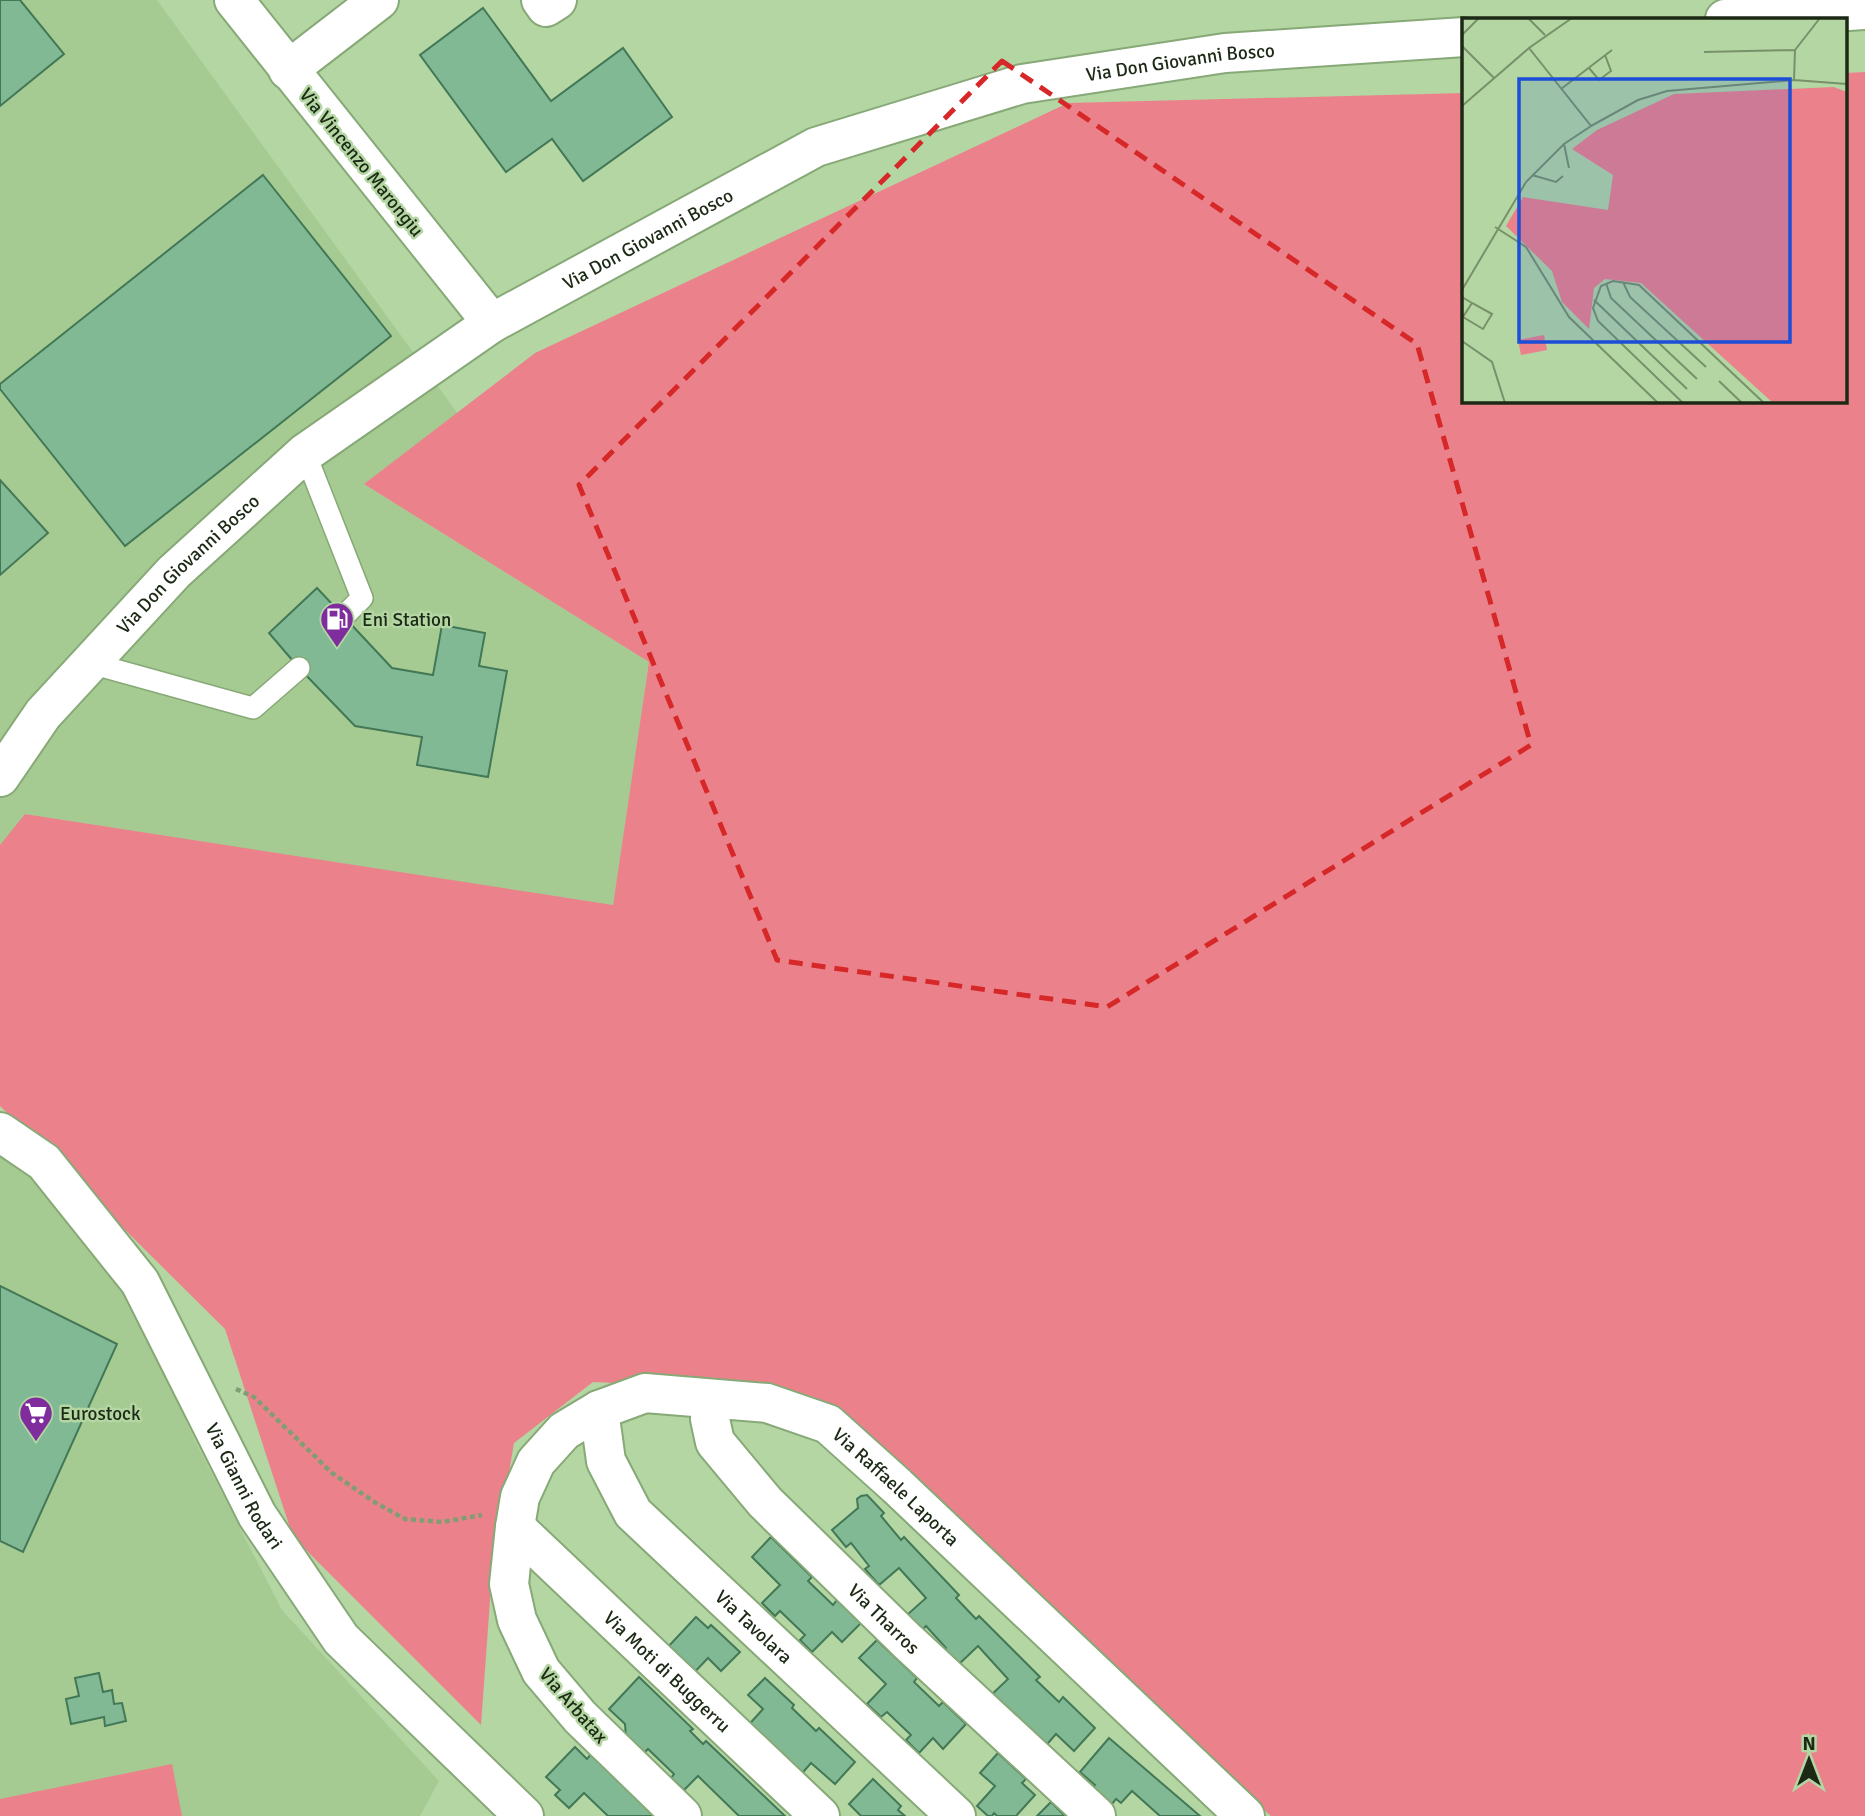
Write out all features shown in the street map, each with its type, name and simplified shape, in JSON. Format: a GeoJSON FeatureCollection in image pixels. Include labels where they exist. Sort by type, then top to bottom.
{"type":"FeatureCollection","features":[{"type":"Feature","properties":{"kind":"street","name":"Via Vincenzo Marongiu"},"geometry":{"type":"LineString","coordinates":[[234,0],[492,323]]}},
{"type":"Feature","properties":{"kind":"street"},"geometry":{"type":"LineString","coordinates":[[288,70],[379,0]]}},
{"type":"Feature","properties":{"kind":"street"},"geometry":{"type":"LineString","coordinates":[[541,0],[547,7],[557,0]]}},
{"type":"Feature","properties":{"kind":"street"},"geometry":{"type":"LineString","coordinates":[[1741,18],[1865,10]]}},
{"type":"Feature","properties":{"kind":"street","name":"Via Don Giovanni Bosco"},"geometry":{"type":"LineString","coordinates":[[0,777],[43,714],[174,572],[305,453],[492,323],[816,147],[1022,84],[1225,52],[1462,37]]}},
{"type":"Feature","properties":{"kind":"street","name":"Via Gianni Rodari"},"geometry":{"type":"LineString","coordinates":[[0,1132],[44,1162],[140,1282],[257,1515],[341,1639],[524,1816]]}},
{"type":"Feature","properties":{"kind":"street","name":"Via Raffaele Laporta"},"geometry":{"type":"LineString","coordinates":[[518,1512],[536,1462],[564,1431],[599,1410],[645,1393],[767,1404],[828,1424],[907,1495],[1245,1816]]}},
{"type":"Feature","properties":{"kind":"street","name":"Via Tharros"},"geometry":{"type":"LineString","coordinates":[[715,1399],[710,1419],[715,1442],[765,1502],[907,1641],[1096,1816]]}},
{"type":"Feature","properties":{"kind":"street","name":"Via Tavolara"},"geometry":{"type":"LineString","coordinates":[[599,1410],[606,1461],[633,1513],[956,1816]]}},
{"type":"Feature","properties":{"kind":"street","name":"Via Arbatax"},"geometry":{"type":"LineString","coordinates":[[518,1512],[509,1584],[517,1620],[541,1671],[580,1717],[682,1816]]}},
{"type":"Feature","properties":{"kind":"street","name":"Via Moti di Buggerru"},"geometry":{"type":"LineString","coordinates":[[518,1512],[820,1816]]}},
{"type":"Feature","properties":{"kind":"lane"},"geometry":{"type":"LineString","coordinates":[[305,453],[362,598],[344,616]]}},
{"type":"Feature","properties":{"kind":"lane"},"geometry":{"type":"LineString","coordinates":[[90,663],[253,708],[299,668]]}},
{"type":"Feature","properties":{"kind":"path"},"geometry":{"type":"LineString","coordinates":[[182,1365],[254,1397],[332,1473],[405,1519],[442,1522],[486,1514],[518,1512]]}},
{"type":"Feature","properties":{"kind":"highlighted area"},"geometry":{"type":"Polygon","coordinates":[[[1002,61],[1417,344],[1531,745],[1107,1007],[777,960],[579,485],[1002,61]]]}},
{"type":"Feature","properties":{"kind":"shaded area"},"geometry":{"type":"Polygon","coordinates":[[[0,0],[157,0],[458,414],[364,484],[649,662],[613,906],[25,814],[0,853],[0,0]]]}},
{"type":"Feature","properties":{"kind":"shaded area"},"geometry":{"type":"Polygon","coordinates":[[[1865,72],[1865,1816],[1271,1816],[1053,1626],[838,1406],[698,1387],[593,1382],[514,1443],[492,1573],[481,1725],[293,1537],[225,1329],[0,1106],[0,845],[25,814],[613,905],[649,662],[364,484],[535,353],[1068,103],[1462,93],[1462,402],[1848,402],[1848,73],[1865,72]]]}},
{"type":"Feature","properties":{"kind":"shaded area"},"geometry":{"type":"Polygon","coordinates":[[[0,1128],[118,1272],[195,1441],[282,1610],[439,1781],[420,1816],[0,1816],[0,1128]]]}},
{"type":"Feature","properties":{"kind":"shaded area"},"geometry":{"type":"Polygon","coordinates":[[[172,1764],[182,1816],[0,1816],[0,1799],[172,1764]]]}},
{"type":"Feature","properties":{"kind":"building"},"geometry":{"type":"Polygon","coordinates":[[[0,0],[20,0],[64,54],[0,106],[0,0]]]}},
{"type":"Feature","properties":{"kind":"building"},"geometry":{"type":"Polygon","coordinates":[[[483,8],[551,101],[623,48],[672,117],[583,181],[552,139],[506,172],[420,55],[483,8]]]}},
{"type":"Feature","properties":{"kind":"building"},"geometry":{"type":"Polygon","coordinates":[[[263,175],[391,336],[125,546],[0,389],[0,384],[263,175]]]}},
{"type":"Feature","properties":{"kind":"building"},"geometry":{"type":"Polygon","coordinates":[[[0,480],[48,533],[0,575],[0,480]]]}},
{"type":"Feature","properties":{"kind":"building"},"geometry":{"type":"Polygon","coordinates":[[[317,588],[392,668],[433,675],[442,625],[485,633],[479,666],[507,671],[488,777],[417,765],[422,737],[355,726],[299,668],[269,633],[317,588]]]}},
{"type":"Feature","properties":{"kind":"building","name":"Eurostock"},"geometry":{"type":"Polygon","coordinates":[[[0,1286],[117,1344],[23,1552],[0,1541],[0,1286]]]}},
{"type":"Feature","properties":{"kind":"building"},"geometry":{"type":"Polygon","coordinates":[[[867,1495],[884,1513],[881,1516],[901,1540],[904,1537],[959,1595],[956,1598],[976,1619],[979,1616],[1040,1677],[1036,1680],[1059,1702],[1063,1697],[1095,1728],[1074,1751],[1056,1734],[1042,1750],[1031,1730],[1010,1710],[1004,1714],[988,1698],[1008,1679],[978,1646],[956,1667],[942,1652],[946,1648],[926,1626],[921,1631],[907,1615],[926,1598],[899,1568],[879,1585],[865,1569],[869,1566],[851,1543],[846,1547],[832,1530],[858,1508],[857,1499],[867,1495]]]}},
{"type":"Feature","properties":{"kind":"building"},"geometry":{"type":"Polygon","coordinates":[[[771,1537],[812,1577],[808,1581],[833,1605],[837,1600],[861,1623],[842,1642],[832,1632],[812,1652],[800,1640],[805,1635],[780,1611],[775,1616],[762,1603],[780,1585],[752,1557],[771,1537]]]}},
{"type":"Feature","properties":{"kind":"building"},"geometry":{"type":"Polygon","coordinates":[[[696,1617],[708,1628],[711,1625],[740,1652],[721,1671],[708,1658],[690,1677],[666,1649],[696,1617]]]}},
{"type":"Feature","properties":{"kind":"building"},"geometry":{"type":"Polygon","coordinates":[[[877,1640],[917,1678],[914,1682],[939,1706],[943,1702],[966,1724],[943,1749],[933,1738],[919,1753],[906,1740],[911,1735],[887,1712],[881,1717],[867,1704],[886,1684],[859,1658],[877,1640]]]}},
{"type":"Feature","properties":{"kind":"building"},"geometry":{"type":"Polygon","coordinates":[[[99,1673],[103,1692],[112,1690],[114,1704],[122,1703],[126,1721],[105,1726],[104,1717],[71,1724],[66,1699],[79,1696],[75,1678],[99,1673]]]}},
{"type":"Feature","properties":{"kind":"building"},"geometry":{"type":"Polygon","coordinates":[[[639,1677],[693,1729],[690,1731],[703,1744],[706,1741],[785,1816],[739,1816],[698,1776],[684,1790],[671,1778],[674,1774],[648,1749],[643,1754],[626,1738],[625,1724],[609,1709],[639,1677]]]}},
{"type":"Feature","properties":{"kind":"building"},"geometry":{"type":"Polygon","coordinates":[[[765,1678],[794,1705],[792,1708],[816,1731],[819,1728],[855,1762],[835,1784],[811,1763],[798,1778],[744,1730],[763,1709],[748,1695],[765,1678]]]}},
{"type":"Feature","properties":{"kind":"building"},"geometry":{"type":"Polygon","coordinates":[[[1109,1738],[1200,1816],[1160,1816],[1132,1791],[1121,1803],[1116,1799],[1108,1809],[1088,1792],[1095,1785],[1080,1772],[1109,1738]]]}},
{"type":"Feature","properties":{"kind":"building"},"geometry":{"type":"Polygon","coordinates":[[[575,1747],[587,1759],[591,1754],[656,1816],[608,1816],[584,1793],[569,1808],[555,1795],[560,1790],[546,1777],[575,1747]]]}},
{"type":"Feature","properties":{"kind":"building"},"geometry":{"type":"Polygon","coordinates":[[[998,1753],[1026,1779],[1022,1783],[1035,1795],[1016,1816],[997,1816],[994,1813],[988,1816],[977,1806],[995,1786],[980,1773],[998,1753]]]}},
{"type":"Feature","properties":{"kind":"building"},"geometry":{"type":"Polygon","coordinates":[[[873,1779],[901,1806],[898,1810],[905,1816],[861,1816],[849,1804],[873,1779]]]}},
{"type":"Feature","properties":{"kind":"building"},"geometry":{"type":"Polygon","coordinates":[[[1051,1802],[1065,1816],[1037,1816],[1051,1802]]]}},
{"type":"Feature","properties":{"kind":"place","name":"Eni Station"},"geometry":{"type":"Point","coordinates":[337,649]}},
{"type":"Feature","properties":{"kind":"place","name":"Eurostock"},"geometry":{"type":"Point","coordinates":[36,1443]}}]}
